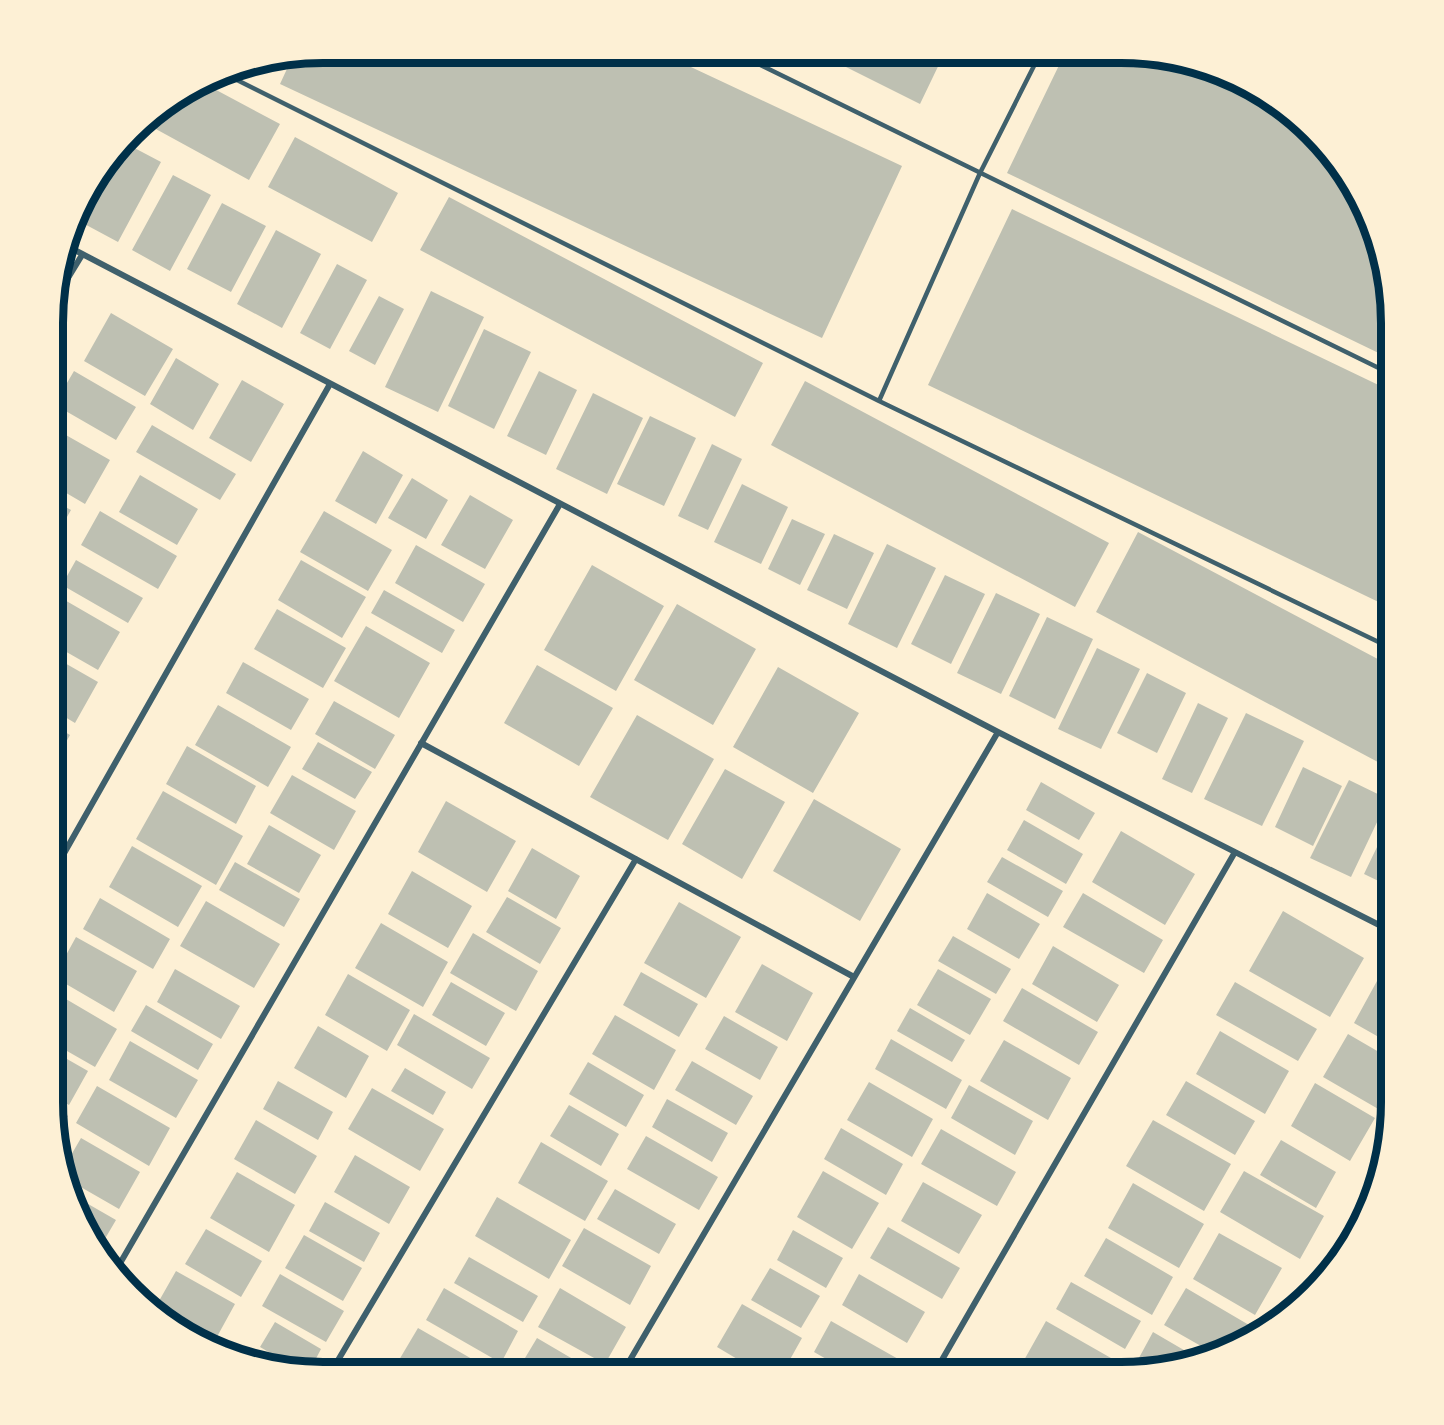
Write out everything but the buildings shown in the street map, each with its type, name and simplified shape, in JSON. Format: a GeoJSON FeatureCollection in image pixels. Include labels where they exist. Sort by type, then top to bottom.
{"type":"FeatureCollection","features":[{"type":"Feature","properties":{"kind":"street"},"geometry":{"type":"LineString","coordinates":[[74,250],[998,732],[1381,926]]}},
{"type":"Feature","properties":{"kind":"street"},"geometry":{"type":"LineString","coordinates":[[67,280],[82,255]]}},
{"type":"Feature","properties":{"kind":"street"},"geometry":{"type":"LineString","coordinates":[[63,855],[330,384]]}},
{"type":"Feature","properties":{"kind":"street"},"geometry":{"type":"LineString","coordinates":[[120,1264],[560,504]]}},
{"type":"Feature","properties":{"kind":"street"},"geometry":{"type":"LineString","coordinates":[[629,1362],[998,732]]}},
{"type":"Feature","properties":{"kind":"street"},"geometry":{"type":"LineString","coordinates":[[422,743],[854,977]]}},
{"type":"Feature","properties":{"kind":"street"},"geometry":{"type":"LineString","coordinates":[[941,1362],[1235,852]]}},
{"type":"Feature","properties":{"kind":"street"},"geometry":{"type":"LineString","coordinates":[[337,1362],[636,859]]}},
{"type":"Feature","properties":{"kind":"lane"},"geometry":{"type":"LineString","coordinates":[[756,63],[1381,369]]}},
{"type":"Feature","properties":{"kind":"lane"},"geometry":{"type":"LineString","coordinates":[[879,402],[980,173],[1035,63]]}},
{"type":"Feature","properties":{"kind":"lane"},"geometry":{"type":"LineString","coordinates":[[236,78],[879,402],[1381,643]]}}]}
